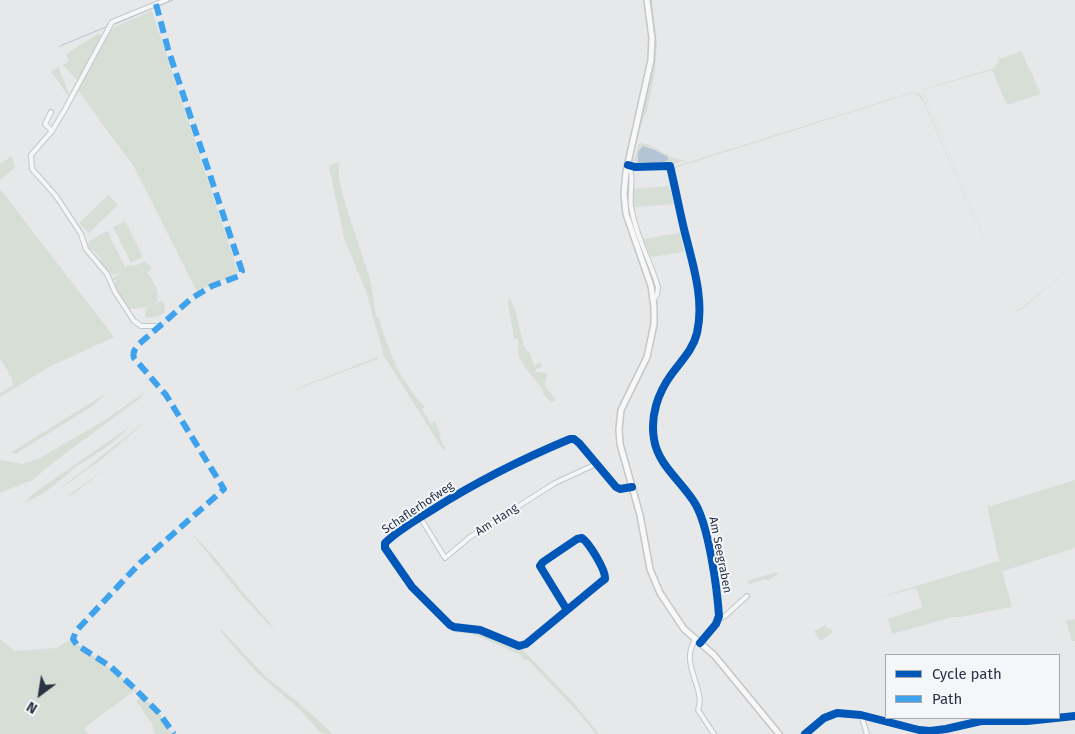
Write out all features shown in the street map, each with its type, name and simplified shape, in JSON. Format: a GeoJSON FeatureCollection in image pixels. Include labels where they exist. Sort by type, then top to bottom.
{"type":"FeatureCollection","features":[{"type":"Feature","properties":{"kind":"main road"},"geometry":{"type":"LineString","coordinates":[[647,0],[652,38],[651,60],[624,186],[625,206],[631,229],[650,280],[654,324],[648,351],[624,402],[620,419],[620,444],[640,515],[649,566],[655,584],[677,620],[697,641],[714,655],[779,734]]}},
{"type":"Feature","properties":{"kind":"street"},"geometry":{"type":"LineString","coordinates":[[160,326],[141,326],[134,321],[115,292],[107,274],[86,249],[81,234],[56,196],[32,169],[30,155],[52,131],[112,22],[166,0]]}},
{"type":"Feature","properties":{"kind":"street"},"geometry":{"type":"LineString","coordinates":[[51,112],[45,124],[52,131]]}},
{"type":"Feature","properties":{"kind":"street","name":"Am Seegraben"},"geometry":{"type":"LineString","coordinates":[[628,165],[635,167],[670,166],[695,276],[699,299],[698,325],[693,345],[666,382],[655,407],[653,428],[656,450],[669,471],[689,494],[702,518],[716,590],[719,618]]}},
{"type":"Feature","properties":{"kind":"street","name":"Schaflerhofweg"},"geometry":{"type":"LineString","coordinates":[[567,610],[522,646],[480,630],[452,626],[409,583],[384,545],[420,518],[478,482],[510,465],[568,440],[574,439],[596,464]]}},
{"type":"Feature","properties":{"kind":"street"},"geometry":{"type":"LineString","coordinates":[[596,464],[618,489],[632,487]]}},
{"type":"Feature","properties":{"kind":"street","name":"Am Hang"},"geometry":{"type":"LineString","coordinates":[[420,518],[445,558],[470,537],[554,483],[596,464]]}},
{"type":"Feature","properties":{"kind":"street"},"geometry":{"type":"LineString","coordinates":[[577,538],[582,538],[587,542],[605,577],[567,610],[540,566],[577,538]]}},
{"type":"Feature","properties":{"kind":"street"},"geometry":{"type":"LineString","coordinates":[[714,734],[698,710],[700,703],[690,658],[691,649],[716,624],[719,618],[724,616],[747,596]]}},
{"type":"Feature","properties":{"kind":"street"},"geometry":{"type":"LineString","coordinates":[[805,734],[831,714],[843,712],[930,731],[981,721],[1043,719]]}},
{"type":"Feature","properties":{"kind":"street"},"geometry":{"type":"LineString","coordinates":[[861,715],[867,734]]}},
{"type":"Feature","properties":{"kind":"street"},"geometry":{"type":"LineString","coordinates":[[1060,717],[1075,716]]}},
{"type":"Feature","properties":{"kind":"shaded area"},"geometry":{"type":"Polygon","coordinates":[[[649,0],[652,0],[657,43],[655,71],[646,114],[644,115],[631,163],[653,60],[649,0]]]}},
{"type":"Feature","properties":{"kind":"shaded area"},"geometry":{"type":"Polygon","coordinates":[[[974,0],[1000,59],[1021,51],[1041,94],[1007,105],[992,70],[926,89],[923,92],[924,89],[994,68],[999,60],[974,0]]]}},
{"type":"Feature","properties":{"kind":"shaded area"},"geometry":{"type":"Polygon","coordinates":[[[152,11],[238,272],[197,292],[134,167],[77,89],[112,29],[152,11]]]}},
{"type":"Feature","properties":{"kind":"shaded area"},"geometry":{"type":"Polygon","coordinates":[[[99,33],[102,37],[78,81],[63,65],[69,61],[66,54],[99,33]]]}},
{"type":"Feature","properties":{"kind":"shaded area"},"geometry":{"type":"Polygon","coordinates":[[[58,67],[69,93],[68,96],[51,71],[58,67]]]}},
{"type":"Feature","properties":{"kind":"shaded area"},"geometry":{"type":"Polygon","coordinates":[[[913,92],[920,94],[923,99],[1015,312],[923,101],[917,94],[912,93],[678,167],[673,171],[676,166],[913,92]]]}},
{"type":"Feature","properties":{"kind":"shaded area"},"geometry":{"type":"Polygon","coordinates":[[[923,92],[1017,310],[1022,308],[1075,263],[1020,310],[1017,311],[923,92]]]}},
{"type":"Feature","properties":{"kind":"shaded area"},"geometry":{"type":"Polygon","coordinates":[[[639,144],[653,147],[673,158],[685,160],[673,164],[635,165],[639,144]],[[643,146],[639,162],[668,158],[653,148],[643,146]]]}},
{"type":"Feature","properties":{"kind":"shaded area"},"geometry":{"type":"Polygon","coordinates":[[[12,156],[15,167],[0,180],[0,164],[12,156]]]}},
{"type":"Feature","properties":{"kind":"shaded area"},"geometry":{"type":"Polygon","coordinates":[[[340,161],[338,169],[340,183],[370,279],[376,317],[378,317],[396,365],[408,387],[425,407],[422,409],[431,424],[435,421],[446,450],[442,448],[384,356],[366,291],[344,238],[329,166],[340,161]]]}},
{"type":"Feature","properties":{"kind":"shaded area"},"geometry":{"type":"Polygon","coordinates":[[[669,186],[674,204],[634,207],[633,189],[669,186]]]}},
{"type":"Feature","properties":{"kind":"shaded area"},"geometry":{"type":"Polygon","coordinates":[[[0,189],[114,337],[51,366],[0,397],[0,393],[13,384],[0,358],[0,189]]]}},
{"type":"Feature","properties":{"kind":"shaded area"},"geometry":{"type":"Polygon","coordinates":[[[109,195],[118,205],[89,233],[79,223],[109,195]]]}},
{"type":"Feature","properties":{"kind":"shaded area"},"geometry":{"type":"Polygon","coordinates":[[[125,221],[143,257],[131,263],[113,227],[125,221]]]}},
{"type":"Feature","properties":{"kind":"shaded area"},"geometry":{"type":"Polygon","coordinates":[[[107,231],[125,267],[128,265],[135,266],[144,261],[151,266],[147,273],[157,291],[156,303],[146,307],[128,308],[114,285],[118,279],[116,281],[112,279],[121,273],[113,275],[110,272],[108,273],[97,260],[101,259],[92,249],[90,251],[88,247],[89,241],[107,231]]]}},
{"type":"Feature","properties":{"kind":"shaded area"},"geometry":{"type":"Polygon","coordinates":[[[680,233],[684,252],[651,257],[643,239],[680,233]]]}},
{"type":"Feature","properties":{"kind":"shaded area"},"geometry":{"type":"Polygon","coordinates":[[[509,297],[515,309],[524,347],[530,354],[535,368],[536,364],[542,363],[541,367],[535,370],[547,375],[545,386],[556,400],[553,402],[543,394],[543,390],[524,366],[518,353],[518,339],[514,339],[508,303],[509,297]]]}},
{"type":"Feature","properties":{"kind":"shaded area"},"geometry":{"type":"Polygon","coordinates":[[[162,301],[165,309],[162,314],[148,318],[145,316],[146,308],[162,301]]]}},
{"type":"Feature","properties":{"kind":"shaded area"},"geometry":{"type":"Polygon","coordinates":[[[378,357],[378,359],[295,390],[295,389],[378,357]]]}},
{"type":"Feature","properties":{"kind":"shaded area"},"geometry":{"type":"Polygon","coordinates":[[[145,392],[138,400],[32,480],[0,493],[0,460],[23,464],[40,458],[105,420],[145,392]]]}},
{"type":"Feature","properties":{"kind":"shaded area"},"geometry":{"type":"Polygon","coordinates":[[[107,393],[94,405],[17,453],[12,453],[13,451],[107,393]]]}},
{"type":"Feature","properties":{"kind":"shaded area"},"geometry":{"type":"Polygon","coordinates":[[[151,417],[102,459],[52,495],[151,417]]]}},
{"type":"Feature","properties":{"kind":"shaded area"},"geometry":{"type":"Polygon","coordinates":[[[129,427],[111,444],[76,467],[45,492],[25,502],[34,493],[129,427]]]}},
{"type":"Feature","properties":{"kind":"shaded area"},"geometry":{"type":"Polygon","coordinates":[[[112,464],[73,494],[65,498],[112,464]]]}},
{"type":"Feature","properties":{"kind":"shaded area"},"geometry":{"type":"Polygon","coordinates":[[[1075,480],[1075,548],[1003,571],[1001,568],[1012,607],[953,617],[892,634],[888,619],[923,607],[916,588],[877,598],[999,561],[987,505],[991,506],[1075,480]]]}},
{"type":"Feature","properties":{"kind":"shaded area"},"geometry":{"type":"Polygon","coordinates":[[[192,534],[215,558],[276,632],[242,596],[192,534]]]}},
{"type":"Feature","properties":{"kind":"shaded area"},"geometry":{"type":"Polygon","coordinates":[[[777,572],[778,574],[767,581],[766,579],[749,584],[747,581],[777,572]]]}},
{"type":"Feature","properties":{"kind":"shaded area"},"geometry":{"type":"Polygon","coordinates":[[[422,599],[452,629],[476,630],[523,650],[572,701],[599,734],[596,734],[578,712],[528,660],[524,660],[520,655],[483,638],[454,632],[422,599]]]}},
{"type":"Feature","properties":{"kind":"shaded area"},"geometry":{"type":"Polygon","coordinates":[[[1075,619],[1075,641],[1072,641],[1066,621],[1075,619]]]}},
{"type":"Feature","properties":{"kind":"shaded area"},"geometry":{"type":"Polygon","coordinates":[[[825,625],[833,632],[820,641],[814,631],[825,625]]]}},
{"type":"Feature","properties":{"kind":"shaded area"},"geometry":{"type":"Polygon","coordinates":[[[221,629],[266,677],[299,703],[333,734],[324,734],[319,731],[300,710],[256,672],[220,631],[221,629]]]}},
{"type":"Feature","properties":{"kind":"shaded area"},"geometry":{"type":"Polygon","coordinates":[[[0,639],[15,651],[56,648],[70,640],[138,691],[158,712],[174,734],[155,734],[152,724],[136,701],[140,698],[134,691],[84,728],[88,734],[0,734],[0,639]]]}},
{"type":"Feature","properties":{"kind":"water"},"geometry":{"type":"Polygon","coordinates":[[[643,146],[668,157],[668,160],[661,163],[638,162],[638,152],[643,146]]]}},
{"type":"Feature","properties":{"kind":"waterway"},"geometry":{"type":"LineString","coordinates":[[159,6],[173,0]]}},
{"type":"Feature","properties":{"kind":"waterway"},"geometry":{"type":"LineString","coordinates":[[115,24],[153,8]]}},
{"type":"Feature","properties":{"kind":"waterway"},"geometry":{"type":"LineString","coordinates":[[60,46],[106,27]]}},
{"type":"Feature","properties":{"kind":"marked path"},"geometry":{"type":"LineString","coordinates":[[156,4],[168,49],[242,271],[239,276],[212,286],[192,298],[139,344],[133,356],[166,395],[224,489],[140,563],[76,631],[73,639],[77,645],[111,667],[132,686],[159,713],[174,734]]}},
{"type":"Feature","properties":{"kind":"cycle path"},"geometry":{"type":"LineString","coordinates":[[628,165],[635,167],[670,166],[699,294],[699,320],[695,339],[690,350],[662,389],[654,413],[653,430],[656,449],[660,457],[691,497],[701,515],[705,528],[714,574],[719,616],[716,624],[700,643]]}},
{"type":"Feature","properties":{"kind":"cycle path"},"geometry":{"type":"LineString","coordinates":[[567,610],[540,566],[577,539],[582,538],[596,557],[603,570],[605,579],[526,644],[519,646],[480,630],[450,625],[412,587],[385,548],[385,543],[407,525],[465,490],[517,463],[570,439],[574,439],[579,443],[616,487],[620,489],[632,487]]}},
{"type":"Feature","properties":{"kind":"cycle path"},"geometry":{"type":"LineString","coordinates":[[805,734],[824,718],[837,713],[861,715],[919,730],[930,731],[981,721],[1046,719]]}},
{"type":"Feature","properties":{"kind":"cycle path"},"geometry":{"type":"LineString","coordinates":[[1060,718],[1075,716]]}}]}
